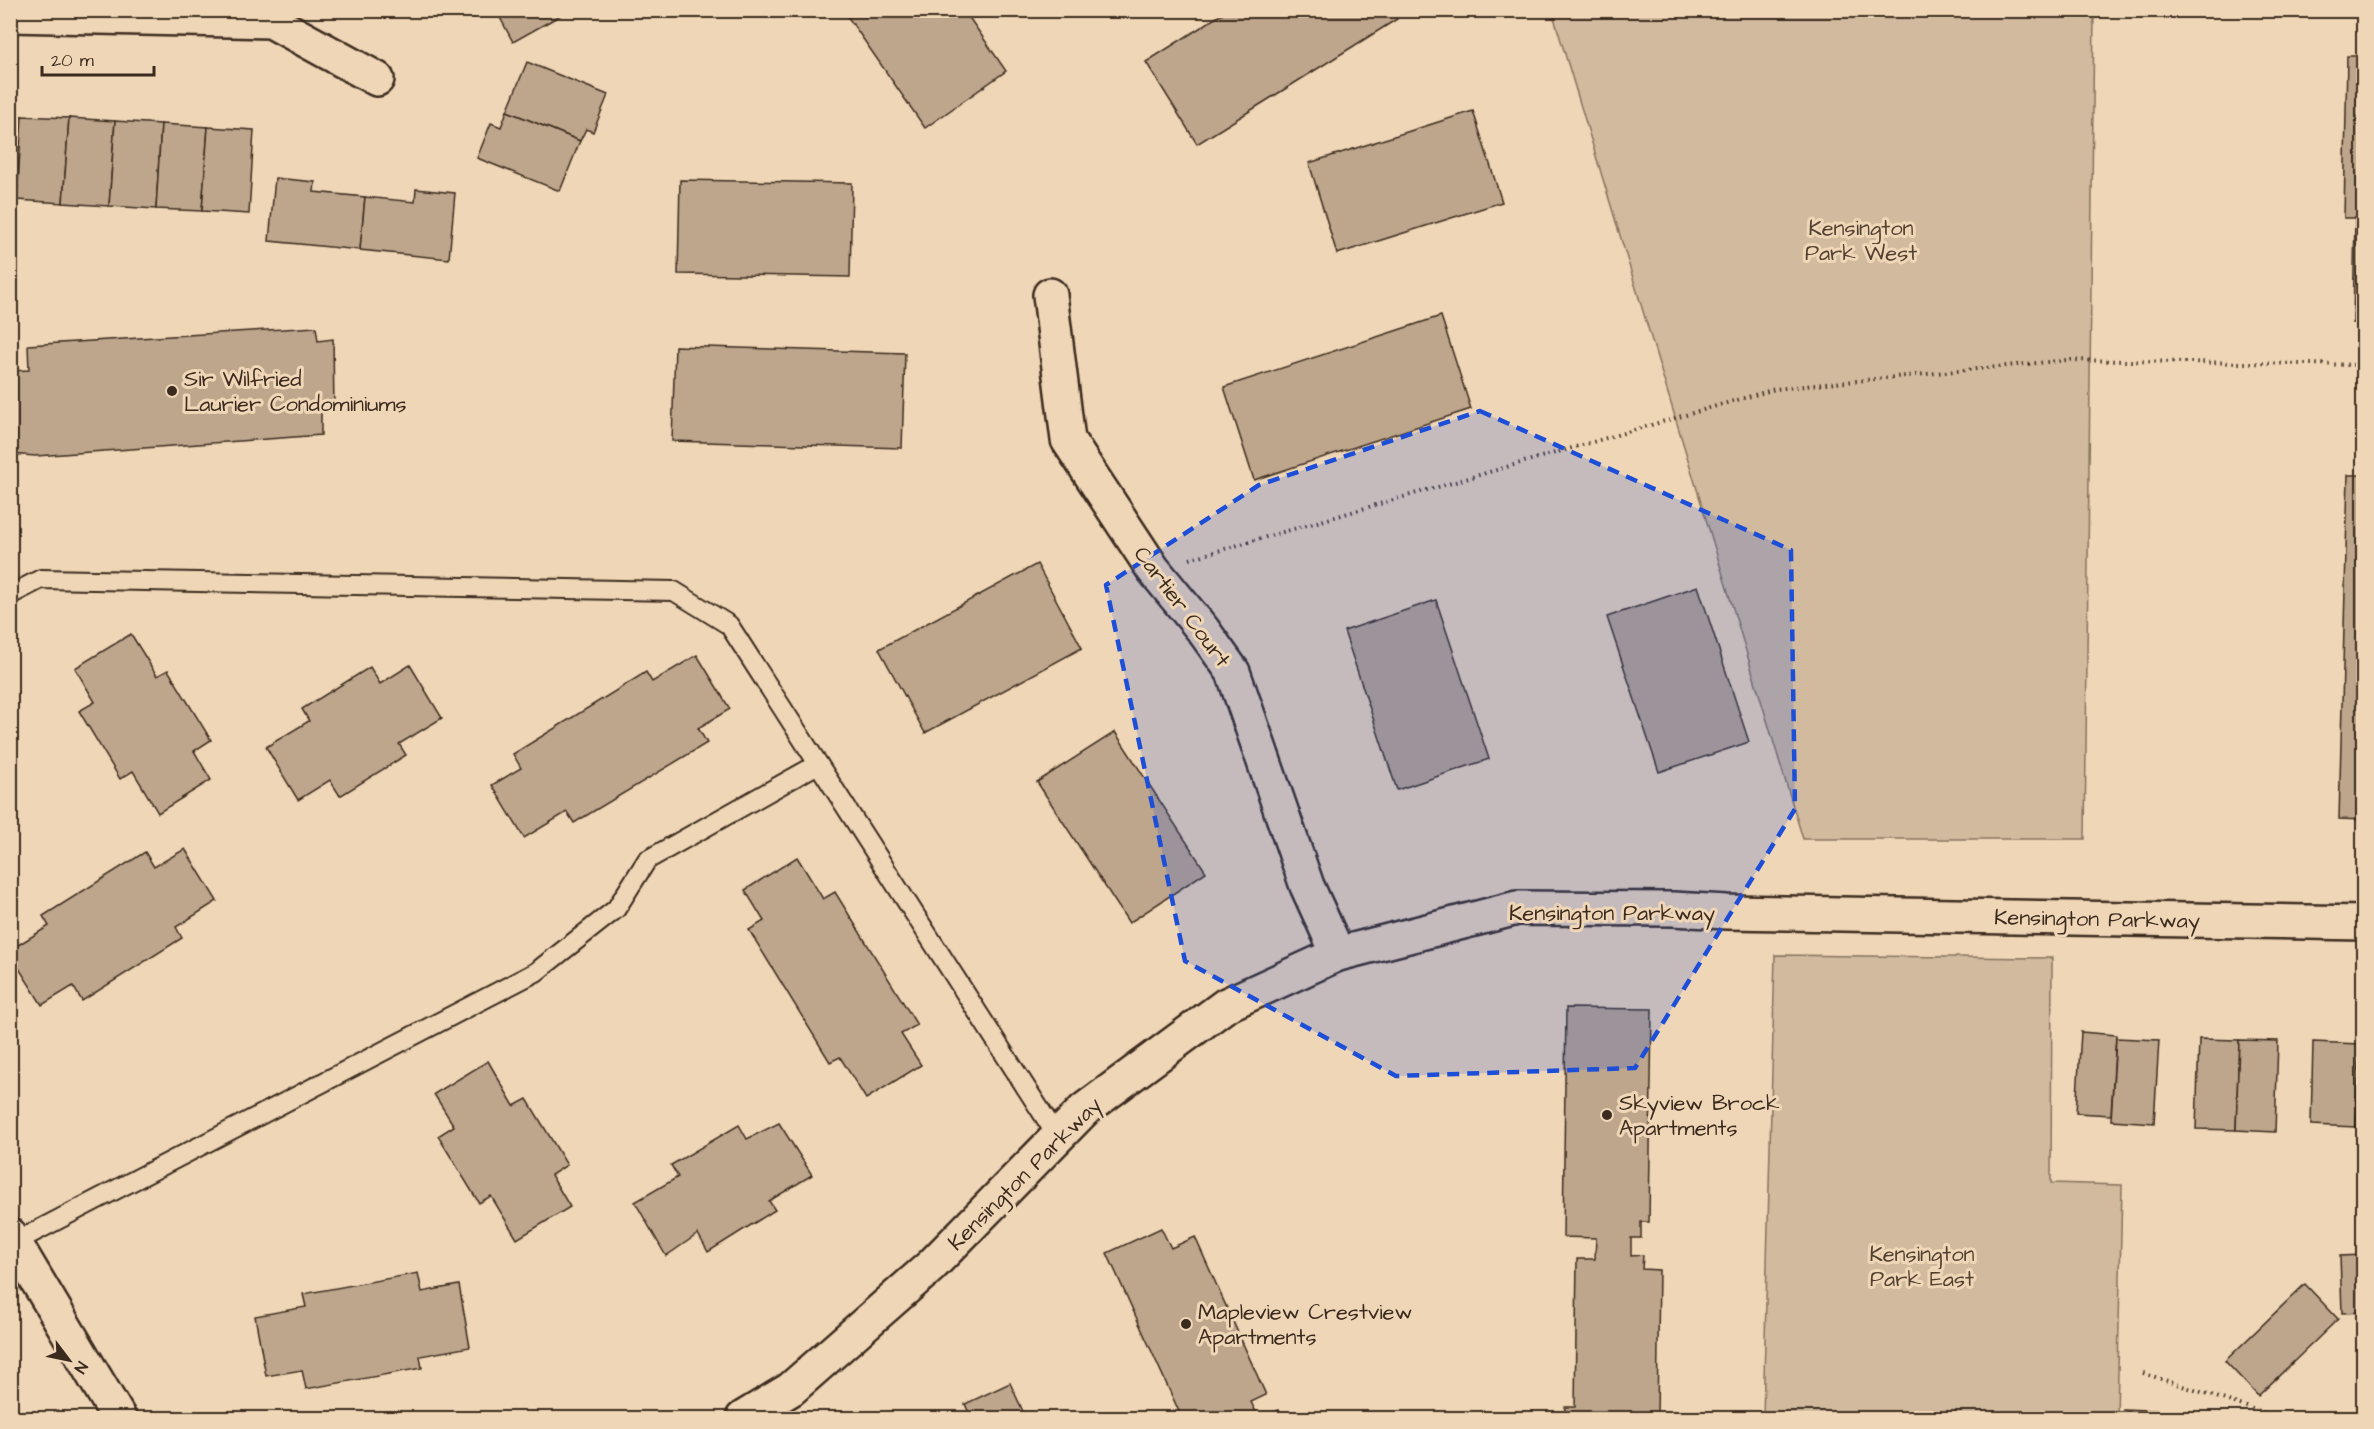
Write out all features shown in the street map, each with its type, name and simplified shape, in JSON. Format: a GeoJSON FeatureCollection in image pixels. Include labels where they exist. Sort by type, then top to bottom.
{"type":"FeatureCollection","features":[{"type":"Feature","properties":{"kind":"street"},"geometry":{"type":"LineString","coordinates":[[10,15],[271,21],[377,80]]}},
{"type":"Feature","properties":{"kind":"street","name":"Cartier Court"},"geometry":{"type":"LineString","coordinates":[[1050,295],[1068,440],[1153,569],[1203,630],[1233,672],[1307,886],[1338,954]]}},
{"type":"Feature","properties":{"kind":"street","name":"Kensington Parkway"},"geometry":{"type":"LineString","coordinates":[[743,1419],[791,1389],[931,1266],[1084,1110],[1226,1005],[1338,954],[1517,908],[2364,923]]}},
{"type":"Feature","properties":{"kind":"street"},"geometry":{"type":"LineString","coordinates":[[13,1239],[119,1419]]}},
{"type":"Feature","properties":{"kind":"lane"},"geometry":{"type":"LineString","coordinates":[[10,595],[41,579],[674,591],[729,625],[1057,1136]]}},
{"type":"Feature","properties":{"kind":"lane"},"geometry":{"type":"LineString","coordinates":[[13,1239],[536,972],[616,909],[647,860],[818,764]]}},
{"type":"Feature","properties":{"kind":"path"},"geometry":{"type":"LineString","coordinates":[[1153,569],[1775,389],[2067,360],[2364,365]]}},
{"type":"Feature","properties":{"kind":"path"},"geometry":{"type":"LineString","coordinates":[[2143,1373],[2280,1419]]}},
{"type":"Feature","properties":{"kind":"highlighted area"},"geometry":{"type":"Polygon","coordinates":[[[1480,411],[1791,550],[1795,809],[1635,1068],[1396,1076],[1185,961],[1106,585],[1259,485],[1480,411]]]}},
{"type":"Feature","properties":{"kind":"green space","name":"Kensington Park West"},"geometry":{"type":"Polygon","coordinates":[[[1552,11],[2094,11],[2085,839],[1803,839],[1552,11]]]}},
{"type":"Feature","properties":{"kind":"green space","name":"Kensington Park East"},"geometry":{"type":"Polygon","coordinates":[[[1775,955],[2052,958],[2051,1183],[2122,1185],[2117,1418],[1763,1418],[1775,955]]]}},
{"type":"Feature","properties":{"kind":"building"},"geometry":{"type":"Polygon","coordinates":[[[496,10],[570,10],[513,42],[496,10]]]}},
{"type":"Feature","properties":{"kind":"building"},"geometry":{"type":"Polygon","coordinates":[[[843,10],[964,10],[1006,71],[925,128],[843,10]]]}},
{"type":"Feature","properties":{"kind":"building"},"geometry":{"type":"Polygon","coordinates":[[[1228,10],[1391,10],[1397,19],[1197,144],[1146,62],[1228,10]]]}},
{"type":"Feature","properties":{"kind":"building"},"geometry":{"type":"Polygon","coordinates":[[[2359,10],[2364,10],[2364,323],[2353,323],[2355,218],[2344,218],[2347,56],[2358,56],[2359,10]]]}},
{"type":"Feature","properties":{"kind":"building"},"geometry":{"type":"Polygon","coordinates":[[[527,62],[608,95],[593,132],[586,129],[580,141],[507,111],[527,62]]]}},
{"type":"Feature","properties":{"kind":"building"},"geometry":{"type":"Polygon","coordinates":[[[507,111],[580,141],[560,191],[477,158],[491,123],[501,127],[507,111]]]}},
{"type":"Feature","properties":{"kind":"building"},"geometry":{"type":"Polygon","coordinates":[[[1473,111],[1502,202],[1337,254],[1309,163],[1473,111]]]}},
{"type":"Feature","properties":{"kind":"building"},"geometry":{"type":"Polygon","coordinates":[[[10,115],[22,116],[17,200],[10,200],[10,115]]]}},
{"type":"Feature","properties":{"kind":"building"},"geometry":{"type":"Polygon","coordinates":[[[22,116],[69,118],[63,203],[17,200],[22,116]]]}},
{"type":"Feature","properties":{"kind":"building"},"geometry":{"type":"Polygon","coordinates":[[[69,118],[115,121],[109,206],[63,203],[69,118]]]}},
{"type":"Feature","properties":{"kind":"building"},"geometry":{"type":"Polygon","coordinates":[[[115,121],[161,124],[156,209],[109,206],[115,121]]]}},
{"type":"Feature","properties":{"kind":"building"},"geometry":{"type":"Polygon","coordinates":[[[161,124],[208,127],[202,211],[156,209],[161,124]]]}},
{"type":"Feature","properties":{"kind":"building"},"geometry":{"type":"Polygon","coordinates":[[[208,127],[254,130],[249,214],[202,211],[208,127]]]}},
{"type":"Feature","properties":{"kind":"building"},"geometry":{"type":"Polygon","coordinates":[[[275,178],[315,182],[314,192],[365,197],[360,250],[269,241],[275,178]]]}},
{"type":"Feature","properties":{"kind":"building"},"geometry":{"type":"Polygon","coordinates":[[[680,180],[852,183],[850,277],[678,274],[680,180]]]}},
{"type":"Feature","properties":{"kind":"building"},"geometry":{"type":"Polygon","coordinates":[[[416,189],[455,193],[449,259],[360,250],[365,197],[415,202],[416,189]]]}},
{"type":"Feature","properties":{"kind":"building"},"geometry":{"type":"Polygon","coordinates":[[[1441,316],[1471,409],[1254,480],[1224,387],[1441,316]]]}},
{"type":"Feature","properties":{"kind":"building","name":"Sir Wilfried Laurier Condominiums"},"geometry":{"type":"Polygon","coordinates":[[[316,327],[318,341],[333,339],[334,410],[321,411],[321,435],[36,456],[10,454],[10,371],[29,370],[28,345],[316,327]]]}},
{"type":"Feature","properties":{"kind":"building"},"geometry":{"type":"Polygon","coordinates":[[[675,346],[905,353],[902,448],[672,441],[675,346]]]}},
{"type":"Feature","properties":{"kind":"building"},"geometry":{"type":"Polygon","coordinates":[[[2348,475],[2364,475],[2364,820],[2339,819],[2348,475]]]}},
{"type":"Feature","properties":{"kind":"building"},"geometry":{"type":"Polygon","coordinates":[[[1037,564],[1082,648],[925,733],[879,649],[1037,564]]]}},
{"type":"Feature","properties":{"kind":"building"},"geometry":{"type":"Polygon","coordinates":[[[1698,586],[1749,742],[1659,772],[1607,617],[1698,586]]]}},
{"type":"Feature","properties":{"kind":"building"},"geometry":{"type":"Polygon","coordinates":[[[1436,600],[1489,759],[1397,790],[1344,631],[1436,600]]]}},
{"type":"Feature","properties":{"kind":"building"},"geometry":{"type":"Polygon","coordinates":[[[131,634],[157,676],[168,670],[211,740],[194,751],[211,780],[158,813],[133,771],[120,779],[79,711],[95,702],[75,668],[131,634]]]}},
{"type":"Feature","properties":{"kind":"building"},"geometry":{"type":"Polygon","coordinates":[[[697,655],[730,709],[698,728],[707,743],[574,823],[567,812],[524,838],[492,785],[521,768],[513,754],[646,672],[652,682],[697,655]]]}},
{"type":"Feature","properties":{"kind":"building"},"geometry":{"type":"Polygon","coordinates":[[[410,665],[442,718],[399,744],[406,755],[340,796],[330,780],[298,800],[266,747],[309,721],[302,709],[370,667],[380,684],[410,665]]]}},
{"type":"Feature","properties":{"kind":"building"},"geometry":{"type":"Polygon","coordinates":[[[1115,732],[1206,872],[1129,923],[1037,782],[1115,732]]]}},
{"type":"Feature","properties":{"kind":"building"},"geometry":{"type":"Polygon","coordinates":[[[185,849],[217,901],[176,927],[182,938],[82,1001],[73,986],[42,1005],[10,954],[10,950],[49,926],[43,916],[145,852],[154,867],[185,849]]]}},
{"type":"Feature","properties":{"kind":"building"},"geometry":{"type":"Polygon","coordinates":[[[797,857],[823,899],[835,892],[917,1025],[901,1034],[921,1065],[866,1099],[840,1057],[830,1062],[749,930],[764,921],[745,890],[797,857]]]}},
{"type":"Feature","properties":{"kind":"building","name":"Skyview Brock Apartments"},"geometry":{"type":"Polygon","coordinates":[[[1566,1008],[1652,1009],[1649,1222],[1641,1222],[1641,1238],[1631,1238],[1631,1256],[1643,1255],[1642,1269],[1659,1270],[1657,1418],[1564,1418],[1565,1407],[1575,1407],[1577,1259],[1595,1259],[1596,1238],[1563,1237],[1566,1008]]]}},
{"type":"Feature","properties":{"kind":"building"},"geometry":{"type":"Polygon","coordinates":[[[2081,1032],[2116,1035],[2111,1115],[2076,1113],[2081,1032]]]}},
{"type":"Feature","properties":{"kind":"building"},"geometry":{"type":"Polygon","coordinates":[[[2116,1038],[2159,1040],[2154,1123],[2111,1120],[2116,1038]]]}},
{"type":"Feature","properties":{"kind":"building"},"geometry":{"type":"Polygon","coordinates":[[[2199,1039],[2239,1040],[2236,1130],[2196,1129],[2199,1039]]]}},
{"type":"Feature","properties":{"kind":"building"},"geometry":{"type":"Polygon","coordinates":[[[2239,1040],[2278,1041],[2275,1132],[2236,1130],[2239,1040]]]}},
{"type":"Feature","properties":{"kind":"building"},"geometry":{"type":"Polygon","coordinates":[[[2313,1042],[2359,1044],[2356,1127],[2311,1125],[2313,1042]]]}},
{"type":"Feature","properties":{"kind":"building"},"geometry":{"type":"Polygon","coordinates":[[[2359,1044],[2364,1044],[2364,1127],[2356,1127],[2359,1044]]]}},
{"type":"Feature","properties":{"kind":"building"},"geometry":{"type":"Polygon","coordinates":[[[488,1061],[514,1106],[527,1099],[567,1165],[551,1175],[570,1207],[517,1239],[491,1196],[479,1203],[438,1136],[454,1126],[434,1094],[488,1061]]]}},
{"type":"Feature","properties":{"kind":"building"},"geometry":{"type":"Polygon","coordinates":[[[779,1123],[812,1175],[769,1201],[775,1210],[708,1252],[698,1234],[666,1256],[635,1202],[678,1177],[671,1165],[739,1125],[747,1139],[779,1123]]]}},
{"type":"Feature","properties":{"kind":"building","name":"Mapleview Crestview Apartments"},"geometry":{"type":"Polygon","coordinates":[[[1161,1228],[1171,1248],[1195,1237],[1266,1395],[1251,1402],[1259,1418],[1182,1418],[1107,1253],[1161,1228]]]}},
{"type":"Feature","properties":{"kind":"building"},"geometry":{"type":"Polygon","coordinates":[[[2364,1255],[2364,1312],[2342,1313],[2340,1256],[2364,1255]]]}},
{"type":"Feature","properties":{"kind":"building"},"geometry":{"type":"Polygon","coordinates":[[[418,1273],[422,1292],[459,1285],[470,1347],[420,1356],[422,1368],[306,1389],[302,1370],[266,1376],[255,1316],[306,1307],[303,1294],[418,1273]]]}},
{"type":"Feature","properties":{"kind":"building"},"geometry":{"type":"Polygon","coordinates":[[[2305,1284],[2338,1319],[2258,1396],[2225,1361],[2305,1284]]]}},
{"type":"Feature","properties":{"kind":"building"},"geometry":{"type":"Polygon","coordinates":[[[1010,1383],[1026,1418],[962,1418],[970,1415],[965,1404],[1010,1383]]]}},
{"type":"Feature","properties":{"kind":"building"},"geometry":{"type":"Polygon","coordinates":[[[2123,1409],[2171,1411],[2170,1418],[2122,1418],[2123,1409]]]}},
{"type":"Feature","properties":{"kind":"building","name":"Mapleview Crestview Apartments"},"geometry":{"type":"Polygon","coordinates":[[[1279,1410],[1283,1418],[1260,1418],[1279,1410]]]}},
{"type":"Feature","properties":{"kind":"place","name":"Sir Wilfried Laurier Condominiums"},"geometry":{"type":"Point","coordinates":[172,391]}},
{"type":"Feature","properties":{"kind":"place","name":"Skyview Brock Apartments"},"geometry":{"type":"Point","coordinates":[1607,1115]}},
{"type":"Feature","properties":{"kind":"place","name":"Mapleview Crestview Apartments"},"geometry":{"type":"Point","coordinates":[1186,1324]}}]}
